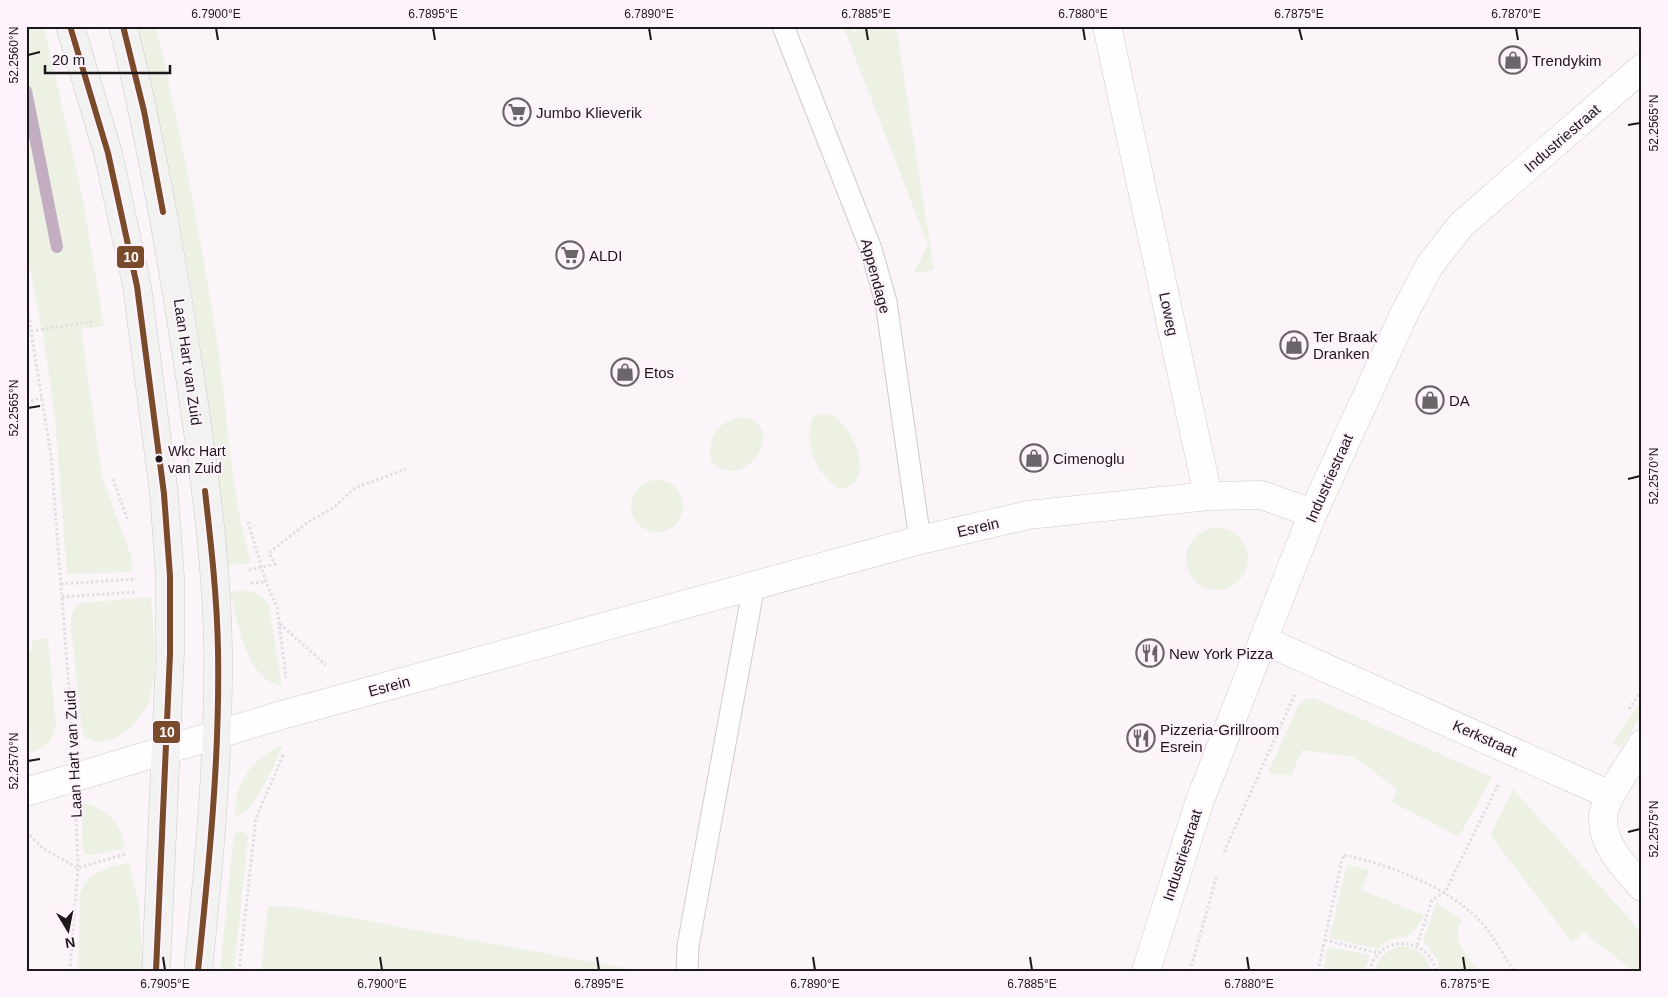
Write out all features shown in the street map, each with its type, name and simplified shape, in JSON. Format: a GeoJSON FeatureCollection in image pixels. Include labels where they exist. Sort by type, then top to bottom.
{"type":"FeatureCollection","features":[{"type":"Feature","properties":{"kind":"main road"},"geometry":{"type":"LineString","coordinates":[[70,26],[108,153],[137,286],[158,445],[170,583],[167,750],[156,971]]}},
{"type":"Feature","properties":{"kind":"main road","name":"Laan Hart van Zuid"},"geometry":{"type":"LineString","coordinates":[[123,26],[144,111],[173,267],[198,433],[216,586],[218,650],[217,734],[212,829],[198,971]]}},
{"type":"Feature","properties":{"kind":"street","name":"Loweg"},"geometry":{"type":"LineString","coordinates":[[1107,26],[1208,496]]}},
{"type":"Feature","properties":{"kind":"street","name":"Industriestraat"},"geometry":{"type":"LineString","coordinates":[[1146,971],[1199,803],[1313,513],[1405,312],[1430,265],[1461,225],[1642,68]]}},
{"type":"Feature","properties":{"kind":"street"},"geometry":{"type":"LineString","coordinates":[[1208,496],[1261,495],[1313,513]]}},
{"type":"Feature","properties":{"kind":"street","name":"Esrein"},"geometry":{"type":"LineString","coordinates":[[26,792],[290,713],[920,540],[1028,515],[1208,496]]}},
{"type":"Feature","properties":{"kind":"street","name":"Kerkstraat"},"geometry":{"type":"LineString","coordinates":[[1263,640],[1610,795]]}},
{"type":"Feature","properties":{"kind":"street"},"geometry":{"type":"LineString","coordinates":[[1642,744],[1610,795],[1603,817],[1606,836],[1620,863],[1642,887]]}},
{"type":"Feature","properties":{"kind":"lane","name":"Appendage"},"geometry":{"type":"LineString","coordinates":[[783,26],[871,249],[886,302],[920,540]]}},
{"type":"Feature","properties":{"kind":"lane"},"geometry":{"type":"LineString","coordinates":[[687,971],[693,917],[754,585]]}},
{"type":"Feature","properties":{"kind":"path","name":"Laan Hart van Zuid"},"geometry":{"type":"LineString","coordinates":[[26,300],[51,456],[75,777],[78,868],[70,971]]}},
{"type":"Feature","properties":{"kind":"path"},"geometry":{"type":"LineString","coordinates":[[31,332],[91,322],[91,327]]}},
{"type":"Feature","properties":{"kind":"path"},"geometry":{"type":"LineString","coordinates":[[26,402],[42,398]]}},
{"type":"Feature","properties":{"kind":"path"},"geometry":{"type":"LineString","coordinates":[[246,570],[275,564],[269,553],[308,522],[333,508],[355,488],[406,470]]}},
{"type":"Feature","properties":{"kind":"path"},"geometry":{"type":"LineString","coordinates":[[114,479],[130,526]]}},
{"type":"Feature","properties":{"kind":"path"},"geometry":{"type":"LineString","coordinates":[[61,584],[142,578]]}},
{"type":"Feature","properties":{"kind":"path"},"geometry":{"type":"LineString","coordinates":[[239,971],[256,818],[284,754],[290,713],[280,624],[359,694]]}},
{"type":"Feature","properties":{"kind":"path"},"geometry":{"type":"LineString","coordinates":[[1222,855],[1298,688]]}},
{"type":"Feature","properties":{"kind":"path"},"geometry":{"type":"LineString","coordinates":[[1416,945],[1432,900],[1445,892],[1515,751]]}},
{"type":"Feature","properties":{"kind":"path"},"geometry":{"type":"LineString","coordinates":[[26,832],[44,849],[78,868]]}},
{"type":"Feature","properties":{"kind":"path"},"geometry":{"type":"LineString","coordinates":[[1318,971],[1343,855],[1366,860],[1445,892],[1482,923],[1514,971]]}},
{"type":"Feature","properties":{"kind":"path"},"geometry":{"type":"LineString","coordinates":[[1190,971],[1217,874]]}},
{"type":"Feature","properties":{"kind":"path"},"geometry":{"type":"LineString","coordinates":[[1325,940],[1378,953]]}},
{"type":"Feature","properties":{"kind":"path"},"geometry":{"type":"LineString","coordinates":[[1370,971],[1378,953],[1393,944],[1405,942],[1416,945],[1432,959],[1436,971]]}},
{"type":"Feature","properties":{"kind":"shaded area"},"geometry":{"type":"Polygon","coordinates":[[[26,26],[44,26],[82,195],[104,326],[81,329],[102,477],[131,556],[133,572],[67,574],[55,417],[45,347],[26,247],[26,26]]]}},
{"type":"Feature","properties":{"kind":"shaded area"},"geometry":{"type":"Polygon","coordinates":[[[137,26],[156,26],[190,184],[217,342],[238,509],[251,563],[225,566],[207,401],[194,307],[172,186],[137,26]]]}},
{"type":"Feature","properties":{"kind":"shaded area"},"geometry":{"type":"Polygon","coordinates":[[[843,26],[852,26],[854,32],[868,26],[896,26],[934,270],[914,273],[928,245],[843,26]]]}},
{"type":"Feature","properties":{"kind":"shaded area"},"geometry":{"type":"Polygon","coordinates":[[[820,414],[830,414],[839,421],[854,441],[860,466],[858,477],[851,485],[839,489],[824,475],[814,458],[809,438],[810,428],[812,418],[820,414]]]}},
{"type":"Feature","properties":{"kind":"shaded area"},"geometry":{"type":"Polygon","coordinates":[[[744,417],[757,424],[763,434],[762,445],[756,456],[747,466],[735,470],[723,469],[711,460],[710,451],[713,436],[728,421],[744,417]]]}},
{"type":"Feature","properties":{"kind":"shaded area"},"geometry":{"type":"Polygon","coordinates":[[[657,480],[667,482],[675,488],[681,496],[683,506],[681,516],[675,524],[667,530],[657,532],[647,530],[639,524],[633,516],[631,506],[633,496],[639,488],[647,482],[657,480]]]}},
{"type":"Feature","properties":{"kind":"shaded area"},"geometry":{"type":"Polygon","coordinates":[[[1211,528],[1223,528],[1239,537],[1246,547],[1248,559],[1246,571],[1239,581],[1223,590],[1211,590],[1200,585],[1191,576],[1186,565],[1186,553],[1191,542],[1200,533],[1211,528]]]}},
{"type":"Feature","properties":{"kind":"shaded area"},"geometry":{"type":"Polygon","coordinates":[[[245,590],[259,595],[269,606],[282,686],[270,682],[260,673],[252,662],[240,633],[230,592],[245,590]]]}},
{"type":"Feature","properties":{"kind":"shaded area"},"geometry":{"type":"Polygon","coordinates":[[[151,597],[154,673],[147,706],[136,722],[119,735],[102,742],[88,739],[83,733],[82,728],[71,627],[72,613],[81,603],[151,597]]]}},
{"type":"Feature","properties":{"kind":"shaded area"},"geometry":{"type":"Polygon","coordinates":[[[48,638],[55,731],[47,744],[38,750],[26,754],[26,650],[32,650],[32,640],[48,638]]]}},
{"type":"Feature","properties":{"kind":"shaded area"},"geometry":{"type":"Polygon","coordinates":[[[1314,698],[1492,777],[1459,837],[1392,802],[1397,789],[1354,757],[1302,750],[1291,776],[1268,773],[1298,706],[1306,699],[1314,698]]]}},
{"type":"Feature","properties":{"kind":"shaded area"},"geometry":{"type":"Polygon","coordinates":[[[1642,698],[1642,714],[1620,748],[1613,743],[1642,698]]]}},
{"type":"Feature","properties":{"kind":"shaded area"},"geometry":{"type":"Polygon","coordinates":[[[283,745],[264,786],[251,805],[235,817],[238,793],[247,773],[262,757],[283,745]]]}},
{"type":"Feature","properties":{"kind":"shaded area"},"geometry":{"type":"Polygon","coordinates":[[[1513,789],[1642,933],[1642,971],[1634,971],[1584,933],[1572,942],[1490,835],[1513,789]]]}},
{"type":"Feature","properties":{"kind":"shaded area"},"geometry":{"type":"Polygon","coordinates":[[[83,803],[100,809],[112,818],[120,831],[125,848],[92,855],[85,854],[82,847],[83,803]]]}},
{"type":"Feature","properties":{"kind":"shaded area"},"geometry":{"type":"Polygon","coordinates":[[[241,830],[248,836],[234,971],[220,971],[233,842],[235,834],[241,830]]]}},
{"type":"Feature","properties":{"kind":"shaded area"},"geometry":{"type":"Polygon","coordinates":[[[129,862],[139,904],[143,971],[78,971],[80,893],[88,880],[94,875],[129,862]]]}},
{"type":"Feature","properties":{"kind":"shaded area"},"geometry":{"type":"Polygon","coordinates":[[[1347,865],[1369,870],[1361,890],[1424,915],[1413,933],[1384,943],[1378,949],[1329,938],[1347,865]]]}},
{"type":"Feature","properties":{"kind":"shaded area"},"geometry":{"type":"Polygon","coordinates":[[[1437,902],[1462,920],[1458,941],[1464,953],[1479,971],[1440,971],[1437,959],[1423,940],[1437,902]]]}},
{"type":"Feature","properties":{"kind":"shaded area"},"geometry":{"type":"Polygon","coordinates":[[[268,906],[293,907],[641,971],[261,971],[268,906]]]}},
{"type":"Feature","properties":{"kind":"shaded area"},"geometry":{"type":"Polygon","coordinates":[[[1403,946],[1422,954],[1431,971],[1375,971],[1381,957],[1393,949],[1403,946]]]}},
{"type":"Feature","properties":{"kind":"shaded area"},"geometry":{"type":"Polygon","coordinates":[[[1328,947],[1370,955],[1364,971],[1323,971],[1328,947]]]}},
{"type":"Feature","properties":{"kind":"waterway"},"geometry":{"type":"LineString","coordinates":[[26,91],[57,247]]}},
{"type":"Feature","properties":{"kind":"transit line","name":"10"},"geometry":{"type":"LineString","coordinates":[[70,26],[108,153],[137,286],[164,494],[170,576],[170,654],[156,971]]}},
{"type":"Feature","properties":{"kind":"transit line","name":"10"},"geometry":{"type":"LineString","coordinates":[[123,26],[144,111],[163,212]]}},
{"type":"Feature","properties":{"kind":"transit line","name":"10"},"geometry":{"type":"LineString","coordinates":[[198,971],[213,811],[218,690],[216,610],[205,491]]}},
{"type":"Feature","properties":{"kind":"place","name":"Trendykim"},"geometry":{"type":"Point","coordinates":[1513,60]}},
{"type":"Feature","properties":{"kind":"place","name":"Jumbo Klieverik"},"geometry":{"type":"Point","coordinates":[517,112]}},
{"type":"Feature","properties":{"kind":"place","name":"ALDI"},"geometry":{"type":"Point","coordinates":[570,255]}},
{"type":"Feature","properties":{"kind":"place","name":"Ter Braak Dranken"},"geometry":{"type":"Point","coordinates":[1294,345]}},
{"type":"Feature","properties":{"kind":"place","name":"Etos"},"geometry":{"type":"Point","coordinates":[625,372]}},
{"type":"Feature","properties":{"kind":"place","name":"DA"},"geometry":{"type":"Point","coordinates":[1430,400]}},
{"type":"Feature","properties":{"kind":"place","name":"Cimenoglu"},"geometry":{"type":"Point","coordinates":[1034,458]}},
{"type":"Feature","properties":{"kind":"place","name":"Wkc Hart van Zuid"},"geometry":{"type":"Point","coordinates":[159,459]}},
{"type":"Feature","properties":{"kind":"place","name":"New York Pizza"},"geometry":{"type":"Point","coordinates":[1150,653]}},
{"type":"Feature","properties":{"kind":"place","name":"Pizzeria-Grillroom Esrein"},"geometry":{"type":"Point","coordinates":[1141,738]}}]}
